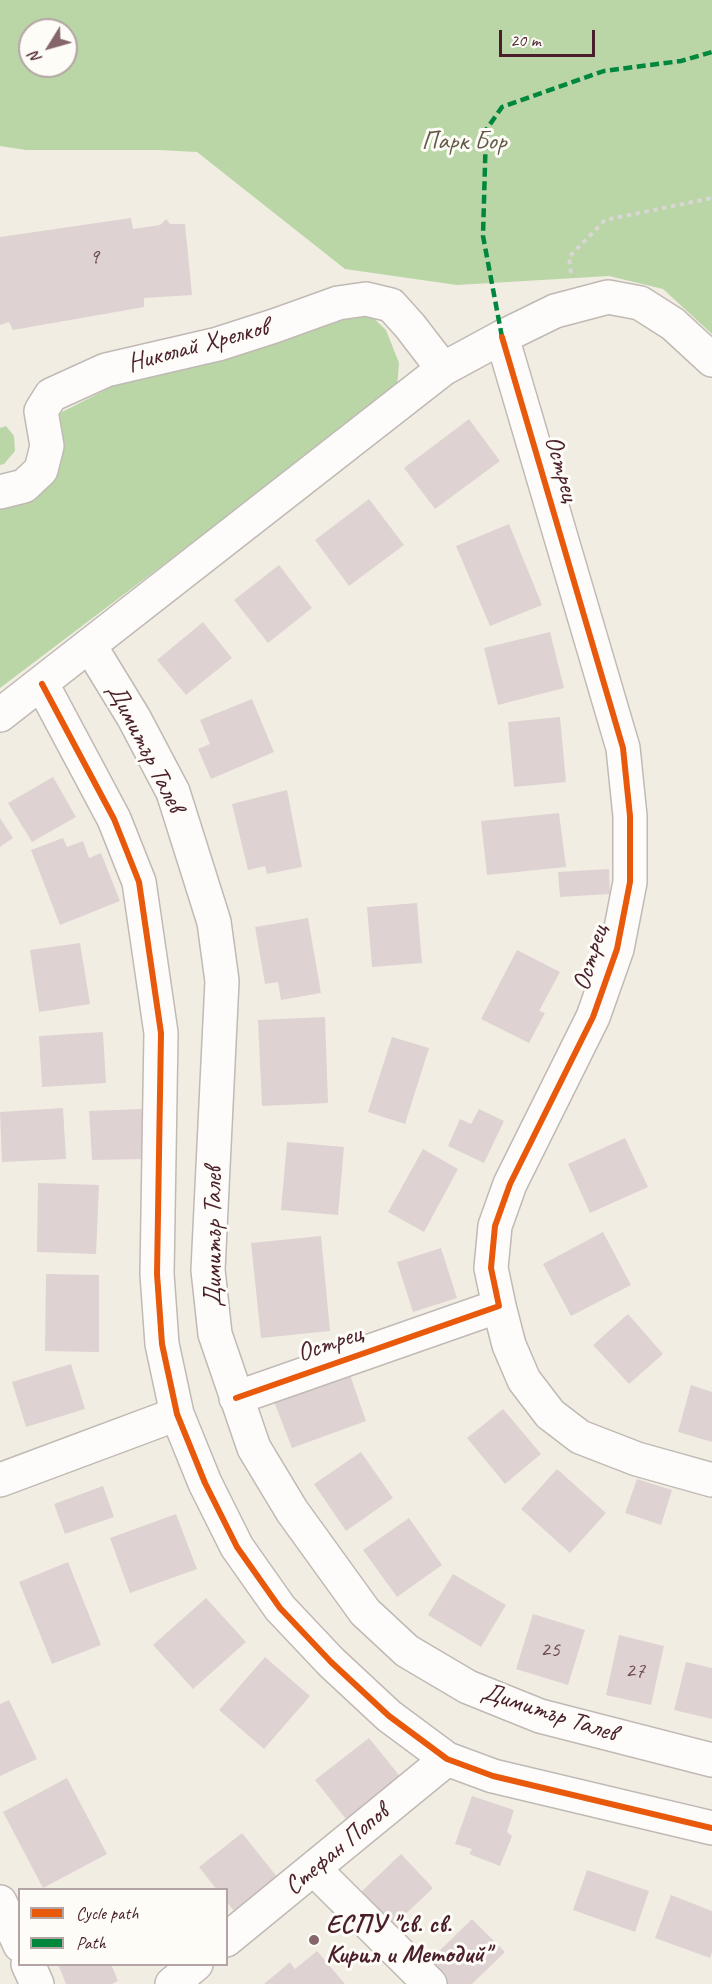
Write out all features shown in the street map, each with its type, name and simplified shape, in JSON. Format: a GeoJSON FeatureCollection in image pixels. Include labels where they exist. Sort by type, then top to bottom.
{"type":"FeatureCollection","features":[{"type":"Feature","properties":{"kind":"street"},"geometry":{"type":"LineString","coordinates":[[0,715],[443,369],[502,337],[555,311],[608,297],[640,303],[674,324],[712,360]]}},
{"type":"Feature","properties":{"kind":"street","name":"Николай Хрелков"},"geometry":{"type":"LineString","coordinates":[[0,492],[24,486],[41,470],[47,446],[41,411],[51,395],[106,370],[218,344],[338,303],[366,299],[391,305],[443,369]]}},
{"type":"Feature","properties":{"kind":"street","name":"Острец"},"geometry":{"type":"LineString","coordinates":[[236,1398],[499,1306],[491,1268],[495,1226],[510,1184],[593,1017],[617,949],[630,882],[630,816],[623,748],[502,337]]}},
{"type":"Feature","properties":{"kind":"street","name":"Димитър Талев"},"geometry":{"type":"LineString","coordinates":[[90,646],[135,718],[172,792],[214,922],[222,981],[208,1270],[215,1334],[254,1448],[292,1511],[365,1612],[407,1651],[468,1687],[540,1716],[712,1760]]}},
{"type":"Feature","properties":{"kind":"street"},"geometry":{"type":"LineString","coordinates":[[42,684],[114,819],[139,882],[152,957],[161,1033],[157,1274],[162,1344],[177,1414],[205,1483],[237,1547],[280,1608],[331,1662],[389,1716],[447,1759],[493,1776],[712,1828]]}},
{"type":"Feature","properties":{"kind":"street"},"geometry":{"type":"LineString","coordinates":[[499,1306],[509,1345],[524,1380],[550,1414],[580,1437],[637,1459],[712,1480]]}},
{"type":"Feature","properties":{"kind":"street"},"geometry":{"type":"LineString","coordinates":[[0,1480],[177,1414]]}},
{"type":"Feature","properties":{"kind":"street","name":"Стефан Попов"},"geometry":{"type":"LineString","coordinates":[[228,1938],[315,1870],[447,1759]]}},
{"type":"Feature","properties":{"kind":"street"},"geometry":{"type":"LineString","coordinates":[[315,1870],[430,1984]]}},
{"type":"Feature","properties":{"kind":"street"},"geometry":{"type":"LineString","coordinates":[[0,1902],[18,1941]]}},
{"type":"Feature","properties":{"kind":"street"},"geometry":{"type":"LineString","coordinates":[[28,1966],[37,1984]]}},
{"type":"Feature","properties":{"kind":"street"},"geometry":{"type":"LineString","coordinates":[[172,1984],[195,1966]]}},
{"type":"Feature","properties":{"kind":"path"},"geometry":{"type":"LineString","coordinates":[[574,306],[569,257],[605,220],[712,198]]}},
{"type":"Feature","properties":{"kind":"green space","name":"Парк Бор"},"geometry":{"type":"Polygon","coordinates":[[[0,0],[712,0],[712,334],[663,289],[609,276],[457,285],[345,269],[197,152],[26,150],[0,146],[0,0]]]}},
{"type":"Feature","properties":{"kind":"green space"},"geometry":{"type":"Polygon","coordinates":[[[367,312],[386,330],[399,363],[397,388],[0,688],[0,505],[56,424],[60,413],[127,379],[367,312]]]}},
{"type":"Feature","properties":{"kind":"green space"},"geometry":{"type":"Polygon","coordinates":[[[6,426],[14,436],[15,451],[4,464],[0,465],[0,428],[6,426]]]}},
{"type":"Feature","properties":{"kind":"building"},"geometry":{"type":"Polygon","coordinates":[[[131,218],[133,229],[160,225],[166,219],[170,224],[185,224],[192,295],[144,298],[144,307],[13,330],[9,322],[0,325],[0,237],[131,218]]]}},
{"type":"Feature","properties":{"kind":"building"},"geometry":{"type":"Polygon","coordinates":[[[469,419],[500,461],[435,509],[404,468],[469,419]]]}},
{"type":"Feature","properties":{"kind":"building"},"geometry":{"type":"Polygon","coordinates":[[[369,499],[404,545],[349,586],[315,540],[369,499]]]}},
{"type":"Feature","properties":{"kind":"building"},"geometry":{"type":"Polygon","coordinates":[[[509,524],[542,605],[490,626],[456,546],[509,524]]]}},
{"type":"Feature","properties":{"kind":"building"},"geometry":{"type":"Polygon","coordinates":[[[279,565],[312,608],[268,643],[234,600],[279,565]]]}},
{"type":"Feature","properties":{"kind":"building"},"geometry":{"type":"Polygon","coordinates":[[[203,622],[232,658],[186,695],[157,660],[203,622]]]}},
{"type":"Feature","properties":{"kind":"building"},"geometry":{"type":"Polygon","coordinates":[[[550,632],[564,688],[498,705],[484,648],[550,632]]]}},
{"type":"Feature","properties":{"kind":"building"},"geometry":{"type":"Polygon","coordinates":[[[252,699],[274,752],[211,779],[198,749],[210,744],[200,720],[252,699]]]}},
{"type":"Feature","properties":{"kind":"building"},"geometry":{"type":"Polygon","coordinates":[[[560,717],[566,782],[514,787],[508,722],[560,717]]]}},
{"type":"Feature","properties":{"kind":"building"},"geometry":{"type":"Polygon","coordinates":[[[53,777],[76,817],[32,842],[8,803],[53,777]]]}},
{"type":"Feature","properties":{"kind":"building"},"geometry":{"type":"Polygon","coordinates":[[[287,790],[302,867],[267,874],[265,866],[248,870],[232,804],[287,790]]]}},
{"type":"Feature","properties":{"kind":"building"},"geometry":{"type":"Polygon","coordinates":[[[559,813],[566,867],[487,875],[481,821],[559,813]]]}},
{"type":"Feature","properties":{"kind":"building"},"geometry":{"type":"Polygon","coordinates":[[[0,818],[13,838],[0,847],[0,818]]]}},
{"type":"Feature","properties":{"kind":"building"},"geometry":{"type":"Polygon","coordinates":[[[63,838],[67,847],[83,841],[89,858],[101,853],[120,901],[60,925],[31,850],[63,838]]]}},
{"type":"Feature","properties":{"kind":"building"},"geometry":{"type":"Polygon","coordinates":[[[609,869],[610,894],[560,897],[558,872],[609,869]]]}},
{"type":"Feature","properties":{"kind":"building"},"geometry":{"type":"Polygon","coordinates":[[[417,903],[422,963],[372,967],[367,907],[417,903]]]}},
{"type":"Feature","properties":{"kind":"building"},"geometry":{"type":"Polygon","coordinates":[[[308,918],[321,993],[281,1000],[278,982],[265,984],[255,927],[308,918]]]}},
{"type":"Feature","properties":{"kind":"building"},"geometry":{"type":"Polygon","coordinates":[[[80,943],[90,1004],[39,1012],[30,950],[80,943]]]}},
{"type":"Feature","properties":{"kind":"building"},"geometry":{"type":"Polygon","coordinates":[[[517,950],[560,972],[539,1011],[545,1013],[529,1043],[481,1019],[517,950]]]}},
{"type":"Feature","properties":{"kind":"building"},"geometry":{"type":"Polygon","coordinates":[[[325,1017],[328,1103],[262,1106],[258,1020],[325,1017]]]}},
{"type":"Feature","properties":{"kind":"building"},"geometry":{"type":"Polygon","coordinates":[[[103,1032],[106,1083],[42,1087],[39,1036],[103,1032]]]}},
{"type":"Feature","properties":{"kind":"building"},"geometry":{"type":"Polygon","coordinates":[[[392,1037],[429,1048],[405,1124],[368,1112],[392,1037]]]}},
{"type":"Feature","properties":{"kind":"building"},"geometry":{"type":"Polygon","coordinates":[[[63,1108],[66,1159],[2,1162],[0,1112],[63,1108]]]}},
{"type":"Feature","properties":{"kind":"building"},"geometry":{"type":"Polygon","coordinates":[[[142,1109],[144,1159],[92,1160],[89,1111],[142,1109]]]}},
{"type":"Feature","properties":{"kind":"building"},"geometry":{"type":"Polygon","coordinates":[[[479,1109],[504,1121],[484,1163],[448,1146],[460,1119],[471,1124],[479,1109]]]}},
{"type":"Feature","properties":{"kind":"building"},"geometry":{"type":"Polygon","coordinates":[[[625,1138],[648,1187],[590,1213],[568,1164],[625,1138]]]}},
{"type":"Feature","properties":{"kind":"building"},"geometry":{"type":"Polygon","coordinates":[[[287,1142],[344,1147],[338,1215],[281,1210],[287,1142]]]}},
{"type":"Feature","properties":{"kind":"building"},"geometry":{"type":"Polygon","coordinates":[[[423,1149],[458,1169],[424,1232],[388,1212],[423,1149]]]}},
{"type":"Feature","properties":{"kind":"building"},"geometry":{"type":"Polygon","coordinates":[[[38,1183],[99,1185],[96,1254],[37,1252],[38,1183]]]}},
{"type":"Feature","properties":{"kind":"building"},"geometry":{"type":"Polygon","coordinates":[[[603,1232],[631,1285],[571,1316],[543,1264],[603,1232]]]}},
{"type":"Feature","properties":{"kind":"building"},"geometry":{"type":"Polygon","coordinates":[[[321,1236],[330,1331],[261,1338],[251,1243],[321,1236]]]}},
{"type":"Feature","properties":{"kind":"building"},"geometry":{"type":"Polygon","coordinates":[[[441,1248],[457,1298],[413,1312],[397,1262],[441,1248]]]}},
{"type":"Feature","properties":{"kind":"building"},"geometry":{"type":"Polygon","coordinates":[[[46,1274],[99,1275],[99,1352],[45,1351],[46,1274]]]}},
{"type":"Feature","properties":{"kind":"building"},"geometry":{"type":"Polygon","coordinates":[[[628,1314],[663,1354],[629,1384],[593,1345],[628,1314]]]}},
{"type":"Feature","properties":{"kind":"building"},"geometry":{"type":"Polygon","coordinates":[[[71,1364],[85,1409],[26,1427],[12,1382],[71,1364]]]}},
{"type":"Feature","properties":{"kind":"building"},"geometry":{"type":"Polygon","coordinates":[[[347,1366],[366,1421],[292,1448],[271,1394],[347,1366]]]}},
{"type":"Feature","properties":{"kind":"building"},"geometry":{"type":"Polygon","coordinates":[[[691,1385],[712,1392],[712,1442],[678,1432],[691,1385]]]}},
{"type":"Feature","properties":{"kind":"building"},"geometry":{"type":"Polygon","coordinates":[[[503,1409],[541,1454],[505,1484],[467,1438],[503,1409]]]}},
{"type":"Feature","properties":{"kind":"building"},"geometry":{"type":"Polygon","coordinates":[[[361,1452],[393,1498],[346,1531],[314,1484],[361,1452]]]}},
{"type":"Feature","properties":{"kind":"building"},"geometry":{"type":"Polygon","coordinates":[[[557,1469],[606,1513],[570,1553],[521,1509],[557,1469]]]}},
{"type":"Feature","properties":{"kind":"building"},"geometry":{"type":"Polygon","coordinates":[[[637,1479],[672,1490],[661,1525],[625,1513],[637,1479]]]}},
{"type":"Feature","properties":{"kind":"building"},"geometry":{"type":"Polygon","coordinates":[[[103,1486],[114,1517],[65,1534],[54,1504],[103,1486]]]}},
{"type":"Feature","properties":{"kind":"building"},"geometry":{"type":"Polygon","coordinates":[[[176,1514],[197,1569],[130,1593],[110,1538],[176,1514]]]}},
{"type":"Feature","properties":{"kind":"building"},"geometry":{"type":"Polygon","coordinates":[[[409,1518],[442,1565],[397,1597],[363,1550],[409,1518]]]}},
{"type":"Feature","properties":{"kind":"building"},"geometry":{"type":"Polygon","coordinates":[[[68,1562],[101,1645],[52,1664],[19,1582],[68,1562]]]}},
{"type":"Feature","properties":{"kind":"building"},"geometry":{"type":"Polygon","coordinates":[[[453,1574],[506,1605],[481,1647],[428,1615],[453,1574]]]}},
{"type":"Feature","properties":{"kind":"building"},"geometry":{"type":"Polygon","coordinates":[[[206,1598],[246,1642],[193,1689],[153,1645],[206,1598]]]}},
{"type":"Feature","properties":{"kind":"building"},"geometry":{"type":"Polygon","coordinates":[[[533,1614],[585,1630],[568,1685],[516,1669],[533,1614]]]}},
{"type":"Feature","properties":{"kind":"building"},"geometry":{"type":"Polygon","coordinates":[[[619,1635],[664,1646],[651,1705],[606,1695],[619,1635]]]}},
{"type":"Feature","properties":{"kind":"building"},"geometry":{"type":"Polygon","coordinates":[[[265,1657],[310,1696],[264,1749],[219,1710],[265,1657]]]}},
{"type":"Feature","properties":{"kind":"building"},"geometry":{"type":"Polygon","coordinates":[[[686,1662],[712,1668],[712,1719],[674,1710],[686,1662]]]}},
{"type":"Feature","properties":{"kind":"building"},"geometry":{"type":"Polygon","coordinates":[[[9,1700],[37,1759],[0,1776],[0,1704],[9,1700]]]}},
{"type":"Feature","properties":{"kind":"building"},"geometry":{"type":"Polygon","coordinates":[[[369,1738],[403,1780],[349,1823],[315,1780],[369,1738]]]}},
{"type":"Feature","properties":{"kind":"building"},"geometry":{"type":"Polygon","coordinates":[[[67,1778],[107,1854],[43,1888],[3,1812],[67,1778]]]}},
{"type":"Feature","properties":{"kind":"building"},"geometry":{"type":"Polygon","coordinates":[[[472,1796],[514,1810],[507,1832],[512,1836],[500,1866],[469,1854],[472,1849],[455,1844],[472,1796]]]}},
{"type":"Feature","properties":{"kind":"building"},"geometry":{"type":"Polygon","coordinates":[[[242,1833],[278,1878],[235,1912],[228,1903],[228,1888],[215,1888],[199,1867],[242,1833]]]}},
{"type":"Feature","properties":{"kind":"building"},"geometry":{"type":"Polygon","coordinates":[[[401,1854],[433,1888],[392,1927],[360,1893],[401,1854]]]}},
{"type":"Feature","properties":{"kind":"building"},"geometry":{"type":"Polygon","coordinates":[[[587,1870],[649,1891],[635,1932],[573,1910],[587,1870]]]}},
{"type":"Feature","properties":{"kind":"building"},"geometry":{"type":"Polygon","coordinates":[[[671,1895],[712,1911],[710,1958],[655,1938],[671,1895]]]}},
{"type":"Feature","properties":{"kind":"building"},"geometry":{"type":"Polygon","coordinates":[[[472,1919],[505,1952],[472,1984],[449,1984],[427,1963],[472,1919]]]}},
{"type":"Feature","properties":{"kind":"building","name":"ЕСПУ \"св. св. Кирил и Методий\""},"geometry":{"type":"Polygon","coordinates":[[[317,1951],[345,1984],[264,1984],[290,1962],[295,1969],[317,1951]]]}},
{"type":"Feature","properties":{"kind":"building"},"geometry":{"type":"Polygon","coordinates":[[[59,1966],[112,1966],[118,1981],[112,1984],[66,1984],[59,1966]]]}},
{"type":"Feature","properties":{"kind":"marked path"},"geometry":{"type":"LineString","coordinates":[[502,337],[483,236],[486,130],[502,107],[604,71],[681,61],[712,52]]}},
{"type":"Feature","properties":{"kind":"cycle path"},"geometry":{"type":"LineString","coordinates":[[236,1398],[499,1306],[491,1268],[495,1226],[510,1184],[593,1017],[617,949],[630,882],[630,816],[623,748],[502,337]]}},
{"type":"Feature","properties":{"kind":"cycle path"},"geometry":{"type":"LineString","coordinates":[[42,684],[114,819],[139,882],[161,1033],[157,1274],[162,1344],[177,1414],[205,1483],[237,1547],[280,1608],[331,1662],[389,1716],[447,1759],[493,1776],[712,1828]]}},
{"type":"Feature","properties":{"kind":"place","name":"ЕСПУ \"св. св. Кирил и Методий\""},"geometry":{"type":"Point","coordinates":[314,1940]}}]}
